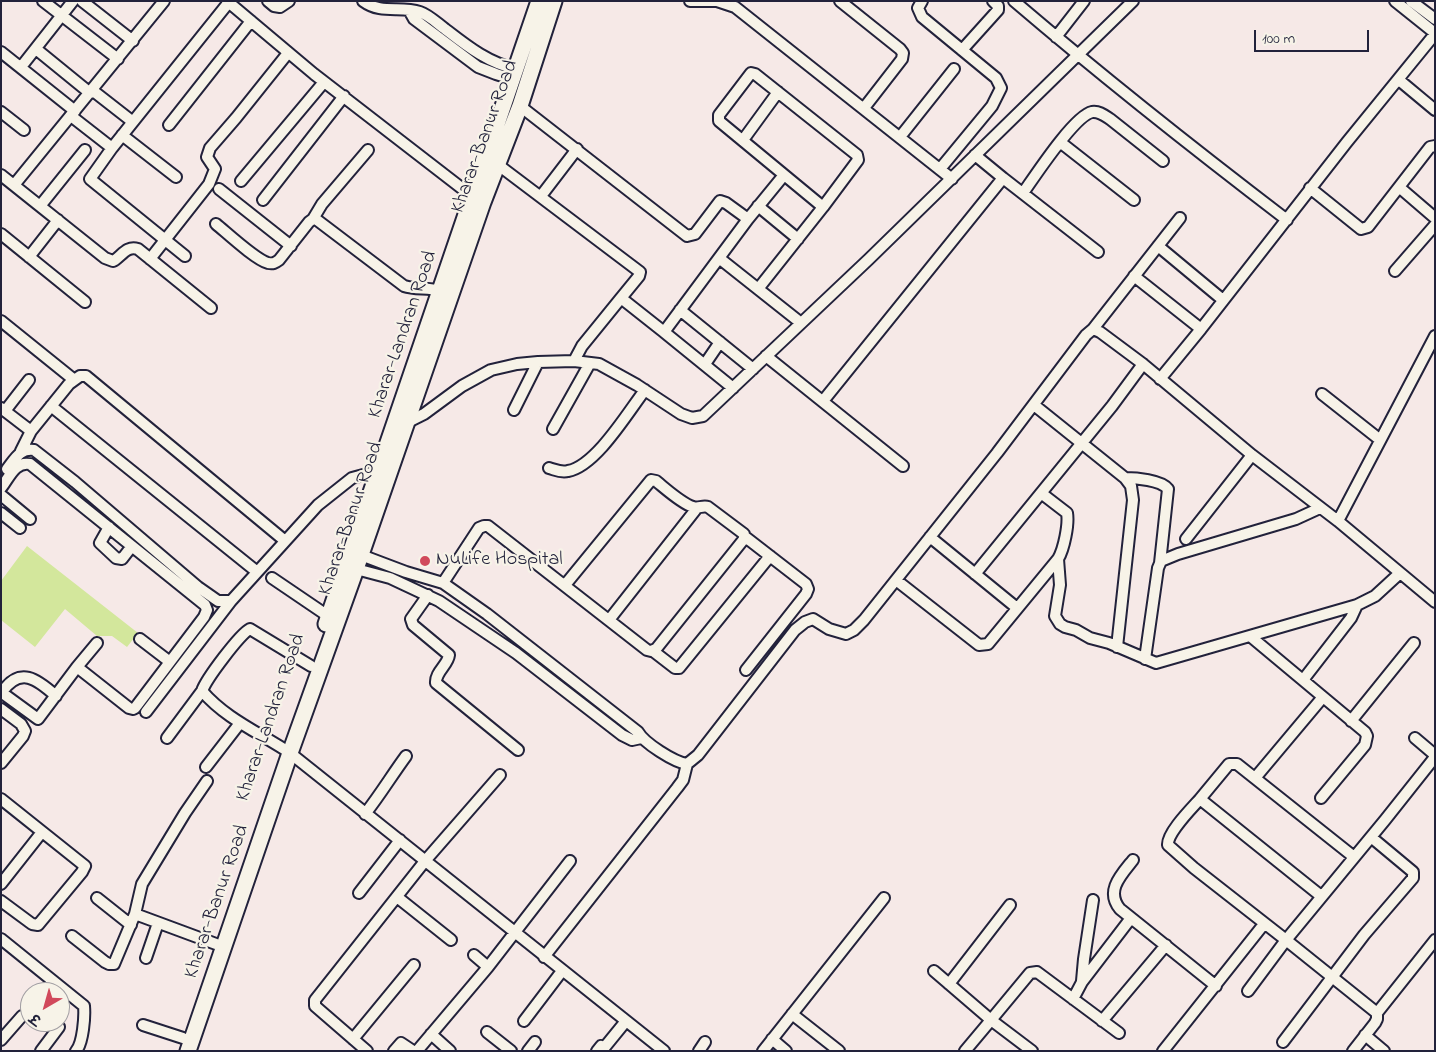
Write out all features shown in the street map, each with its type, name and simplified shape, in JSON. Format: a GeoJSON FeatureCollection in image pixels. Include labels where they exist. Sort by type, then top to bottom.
{"type":"FeatureCollection","features":[{"type":"Feature","properties":{"kind":"highway","name":"Kharar-Landran Road"},"geometry":{"type":"LineString","coordinates":[[183,1047],[216,944],[287,750],[311,666],[328,616],[359,551],[378,471],[401,421],[440,291],[477,200],[514,74],[542,5]]}},
{"type":"Feature","properties":{"kind":"highway","name":"Kharar-Banur Road"},"geometry":{"type":"LineString","coordinates":[[183,1047],[359,551],[401,421],[477,200],[497,164],[520,106],[542,5]]}},
{"type":"Feature","properties":{"kind":"street"},"geometry":{"type":"LineString","coordinates":[[43,1],[118,59]]}},
{"type":"Feature","properties":{"kind":"street"},"geometry":{"type":"LineString","coordinates":[[21,68],[73,1]]}},
{"type":"Feature","properties":{"kind":"street"},"geometry":{"type":"LineString","coordinates":[[82,1],[133,40]]}},
{"type":"Feature","properties":{"kind":"street"},"geometry":{"type":"LineString","coordinates":[[14,185],[164,1]]}},
{"type":"Feature","properties":{"kind":"street"},"geometry":{"type":"LineString","coordinates":[[268,1],[274,6],[280,7],[289,1]]}},
{"type":"Feature","properties":{"kind":"street"},"geometry":{"type":"LineString","coordinates":[[690,1],[716,1],[735,7],[952,179]]}},
{"type":"Feature","properties":{"kind":"street"},"geometry":{"type":"LineString","coordinates":[[840,1],[903,53],[902,59],[864,108]]}},
{"type":"Feature","properties":{"kind":"street"},"geometry":{"type":"LineString","coordinates":[[922,1],[918,8],[922,16],[996,78],[1001,88],[992,106],[940,169]]}},
{"type":"Feature","properties":{"kind":"street"},"geometry":{"type":"LineString","coordinates":[[962,50],[998,10],[998,6],[993,1]]}},
{"type":"Feature","properties":{"kind":"street"},"geometry":{"type":"LineString","coordinates":[[1014,1],[1076,55],[1197,152],[1287,220]]}},
{"type":"Feature","properties":{"kind":"street"},"geometry":{"type":"LineString","coordinates":[[1056,38],[1084,1]]}},
{"type":"Feature","properties":{"kind":"street"},"geometry":{"type":"LineString","coordinates":[[401,421],[424,414],[462,386],[491,370],[511,365],[538,362],[599,364],[646,390],[681,414],[695,418],[703,416],[952,179],[1133,1]]}},
{"type":"Feature","properties":{"kind":"street"},"geometry":{"type":"LineString","coordinates":[[1160,379],[1435,33],[1395,1]]}},
{"type":"Feature","properties":{"kind":"street"},"geometry":{"type":"LineString","coordinates":[[1411,1],[1433,15]]}},
{"type":"Feature","properties":{"kind":"street"},"geometry":{"type":"LineString","coordinates":[[184,256],[92,182],[91,177],[228,2],[324,82],[477,200]]}},
{"type":"Feature","properties":{"kind":"street"},"geometry":{"type":"LineString","coordinates":[[368,2],[388,10],[409,10],[414,19],[478,67],[496,74],[514,74]]}},
{"type":"Feature","properties":{"kind":"street"},"geometry":{"type":"LineString","coordinates":[[169,126],[251,21]]}},
{"type":"Feature","properties":{"kind":"street"},"geometry":{"type":"LineString","coordinates":[[36,49],[133,122]]}},
{"type":"Feature","properties":{"kind":"street"},"geometry":{"type":"LineString","coordinates":[[1,52],[112,148]]}},
{"type":"Feature","properties":{"kind":"street"},"geometry":{"type":"LineString","coordinates":[[150,259],[212,179],[215,169],[207,157],[210,148],[288,52]]}},
{"type":"Feature","properties":{"kind":"street"},"geometry":{"type":"LineString","coordinates":[[900,138],[954,70]]}},
{"type":"Feature","properties":{"kind":"street"},"geometry":{"type":"LineString","coordinates":[[758,289],[823,206],[858,157],[855,152],[756,74],[751,73],[718,118],[720,123],[823,206]]}},
{"type":"Feature","properties":{"kind":"street"},"geometry":{"type":"LineString","coordinates":[[1399,80],[1435,110]]}},
{"type":"Feature","properties":{"kind":"street"},"geometry":{"type":"LineString","coordinates":[[241,181],[324,82]]}},
{"type":"Feature","properties":{"kind":"street"},"geometry":{"type":"LineString","coordinates":[[743,140],[778,92]]}},
{"type":"Feature","properties":{"kind":"street"},"geometry":{"type":"LineString","coordinates":[[263,200],[344,96]]}},
{"type":"Feature","properties":{"kind":"street"},"geometry":{"type":"LineString","coordinates":[[520,106],[687,236],[695,234],[720,201],[726,202],[748,219]]}},
{"type":"Feature","properties":{"kind":"street"},"geometry":{"type":"LineString","coordinates":[[1,112],[24,130]]}},
{"type":"Feature","properties":{"kind":"street"},"geometry":{"type":"LineString","coordinates":[[1023,193],[1060,142],[1084,115],[1096,112],[1101,113],[1127,131],[1163,161]]}},
{"type":"Feature","properties":{"kind":"street"},"geometry":{"type":"LineString","coordinates":[[122,135],[176,177]]}},
{"type":"Feature","properties":{"kind":"street"},"geometry":{"type":"LineString","coordinates":[[1060,142],[1134,200]]}},
{"type":"Feature","properties":{"kind":"street"},"geometry":{"type":"LineString","coordinates":[[1310,188],[1361,229],[1368,227],[1434,145]]}},
{"type":"Feature","properties":{"kind":"street"},"geometry":{"type":"LineString","coordinates":[[541,196],[577,149]]}},
{"type":"Feature","properties":{"kind":"street"},"geometry":{"type":"LineString","coordinates":[[40,206],[85,150]]}},
{"type":"Feature","properties":{"kind":"street"},"geometry":{"type":"LineString","coordinates":[[216,224],[266,263],[275,263],[291,246],[308,222],[313,219],[322,204],[368,150]]}},
{"type":"Feature","properties":{"kind":"street"},"geometry":{"type":"LineString","coordinates":[[975,155],[1098,252]]}},
{"type":"Feature","properties":{"kind":"street"},"geometry":{"type":"LineString","coordinates":[[497,164],[640,272],[639,276],[582,346],[574,362]]}},
{"type":"Feature","properties":{"kind":"street"},"geometry":{"type":"LineString","coordinates":[[664,332],[784,174]]}},
{"type":"Feature","properties":{"kind":"street"},"geometry":{"type":"LineString","coordinates":[[1,175],[109,260],[115,260],[132,247],[138,249],[211,308]]}},
{"type":"Feature","properties":{"kind":"street"},"geometry":{"type":"LineString","coordinates":[[823,401],[1003,178]]}},
{"type":"Feature","properties":{"kind":"street"},"geometry":{"type":"LineString","coordinates":[[1399,187],[1435,218]]}},
{"type":"Feature","properties":{"kind":"street"},"geometry":{"type":"LineString","coordinates":[[219,189],[291,246]]}},
{"type":"Feature","properties":{"kind":"street"},"geometry":{"type":"LineString","coordinates":[[758,206],[798,239]]}},
{"type":"Feature","properties":{"kind":"street"},"geometry":{"type":"LineString","coordinates":[[544,956],[677,788],[682,780],[687,764],[698,755],[795,630],[805,622],[813,620],[829,629],[846,634],[854,630],[864,620],[1034,405],[1086,335],[1093,329],[1180,218]]}},
{"type":"Feature","properties":{"kind":"street"},"geometry":{"type":"LineString","coordinates":[[313,219],[320,221],[404,286],[412,289],[440,291]]}},
{"type":"Feature","properties":{"kind":"street"},"geometry":{"type":"LineString","coordinates":[[29,257],[58,220]]}},
{"type":"Feature","properties":{"kind":"street"},"geometry":{"type":"LineString","coordinates":[[1395,272],[1435,224]]}},
{"type":"Feature","properties":{"kind":"street"},"geometry":{"type":"LineString","coordinates":[[1,234],[85,302]]}},
{"type":"Feature","properties":{"kind":"street"},"geometry":{"type":"LineString","coordinates":[[1158,246],[1223,300]]}},
{"type":"Feature","properties":{"kind":"street"},"geometry":{"type":"LineString","coordinates":[[719,258],[801,323]]}},
{"type":"Feature","properties":{"kind":"street"},"geometry":{"type":"LineString","coordinates":[[1134,276],[1201,329]]}},
{"type":"Feature","properties":{"kind":"street"},"geometry":{"type":"LineString","coordinates":[[621,298],[733,388]]}},
{"type":"Feature","properties":{"kind":"street"},"geometry":{"type":"LineString","coordinates":[[680,310],[753,369]]}},
{"type":"Feature","properties":{"kind":"street"},"geometry":{"type":"LineString","coordinates":[[1,321],[73,379]]}},
{"type":"Feature","properties":{"kind":"street"},"geometry":{"type":"LineString","coordinates":[[1093,329],[1100,332],[1143,364],[1252,455],[1338,521],[1434,600]]}},
{"type":"Feature","properties":{"kind":"street"},"geometry":{"type":"LineString","coordinates":[[1338,521],[1379,439],[1435,336]]}},
{"type":"Feature","properties":{"kind":"street"},"geometry":{"type":"LineString","coordinates":[[705,364],[720,342]]}},
{"type":"Feature","properties":{"kind":"street"},"geometry":{"type":"LineString","coordinates":[[766,356],[903,466]]}},
{"type":"Feature","properties":{"kind":"street"},"geometry":{"type":"LineString","coordinates":[[514,410],[538,362]]}},
{"type":"Feature","properties":{"kind":"street"},"geometry":{"type":"LineString","coordinates":[[553,429],[590,363]]}},
{"type":"Feature","properties":{"kind":"street"},"geometry":{"type":"LineString","coordinates":[[975,574],[1112,406],[1143,364]]}},
{"type":"Feature","properties":{"kind":"street"},"geometry":{"type":"LineString","coordinates":[[1,476],[21,451],[31,431],[50,406],[73,379],[82,376],[91,379],[284,540]]}},
{"type":"Feature","properties":{"kind":"street"},"geometry":{"type":"LineString","coordinates":[[29,380],[3,409],[31,431]]}},
{"type":"Feature","properties":{"kind":"street"},"geometry":{"type":"LineString","coordinates":[[549,468],[563,472],[569,471],[590,460],[646,390]]}},
{"type":"Feature","properties":{"kind":"street"},"geometry":{"type":"LineString","coordinates":[[1322,394],[1379,439]]}},
{"type":"Feature","properties":{"kind":"street"},"geometry":{"type":"LineString","coordinates":[[1034,405],[1082,442],[1125,478],[1131,486],[1133,500],[1117,647]]}},
{"type":"Feature","properties":{"kind":"street"},"geometry":{"type":"LineString","coordinates":[[50,406],[256,571]]}},
{"type":"Feature","properties":{"kind":"street"},"geometry":{"type":"LineString","coordinates":[[21,451],[27,449],[34,450],[75,482],[198,587],[218,601],[231,601]]}},
{"type":"Feature","properties":{"kind":"street"},"geometry":{"type":"LineString","coordinates":[[1186,539],[1252,455]]}},
{"type":"Feature","properties":{"kind":"street"},"geometry":{"type":"LineString","coordinates":[[1,488],[17,466],[25,463],[30,464],[205,605],[207,610],[204,618],[133,709],[129,708],[77,667]]}},
{"type":"Feature","properties":{"kind":"street"},"geometry":{"type":"LineString","coordinates":[[146,712],[231,601],[284,540],[318,505],[345,483],[352,478],[378,471]]}},
{"type":"Feature","properties":{"kind":"street"},"geometry":{"type":"LineString","coordinates":[[1125,478],[1142,479],[1165,486],[1168,489],[1160,563],[1145,658]]}},
{"type":"Feature","properties":{"kind":"street"},"geometry":{"type":"LineString","coordinates":[[566,585],[651,480],[656,481],[688,505],[697,508],[708,507],[806,584],[808,589],[806,594],[746,670]]}},
{"type":"Feature","properties":{"kind":"street"},"geometry":{"type":"LineString","coordinates":[[896,580],[979,644],[985,645],[991,641],[1062,553],[1068,516],[1064,510],[1041,493]]}},
{"type":"Feature","properties":{"kind":"street"},"geometry":{"type":"LineString","coordinates":[[1,495],[30,519]]}},
{"type":"Feature","properties":{"kind":"street"},"geometry":{"type":"LineString","coordinates":[[609,620],[697,508]]}},
{"type":"Feature","properties":{"kind":"street"},"geometry":{"type":"LineString","coordinates":[[1160,563],[1178,554],[1296,519],[1320,508]]}},
{"type":"Feature","properties":{"kind":"street"},"geometry":{"type":"LineString","coordinates":[[1,512],[20,528]]}},
{"type":"Feature","properties":{"kind":"street"},"geometry":{"type":"LineString","coordinates":[[443,583],[479,528],[484,526],[493,530],[566,585],[647,650],[653,651],[675,668],[680,668],[770,556]]}},
{"type":"Feature","properties":{"kind":"street"},"geometry":{"type":"LineString","coordinates":[[109,527],[100,543],[116,558],[122,559],[132,546]]}},
{"type":"Feature","properties":{"kind":"street"},"geometry":{"type":"LineString","coordinates":[[653,651],[744,539],[744,536]]}},
{"type":"Feature","properties":{"kind":"street"},"geometry":{"type":"LineString","coordinates":[[930,537],[1017,608]]}},
{"type":"Feature","properties":{"kind":"street"},"geometry":{"type":"LineString","coordinates":[[359,551],[406,572],[443,583],[487,614],[638,732],[641,738],[677,762],[687,764]]}},
{"type":"Feature","properties":{"kind":"street"},"geometry":{"type":"LineString","coordinates":[[359,551],[390,578],[428,595],[478,626],[622,735],[632,740],[641,738]]}},
{"type":"Feature","properties":{"kind":"street"},"geometry":{"type":"LineString","coordinates":[[1058,559],[1060,584],[1055,616],[1057,621],[1062,626],[1076,630],[1093,640],[1117,647],[1145,658],[1152,663],[1160,663],[1357,605],[1375,596],[1400,573]]}},
{"type":"Feature","properties":{"kind":"street"},"geometry":{"type":"LineString","coordinates":[[272,578],[328,616]]}},
{"type":"Feature","properties":{"kind":"street"},"geometry":{"type":"LineString","coordinates":[[428,595],[411,619],[413,624],[449,655],[449,659],[436,678],[436,683],[518,750]]}},
{"type":"Feature","properties":{"kind":"street"},"geometry":{"type":"LineString","coordinates":[[1303,680],[1351,618],[1357,605]]}},
{"type":"Feature","properties":{"kind":"street"},"geometry":{"type":"LineString","coordinates":[[167,738],[202,691],[226,654],[245,632],[250,629],[311,666]]}},
{"type":"Feature","properties":{"kind":"street"},"geometry":{"type":"LineString","coordinates":[[1250,636],[1352,720],[1367,736],[1367,741],[1321,798]]}},
{"type":"Feature","properties":{"kind":"street"},"geometry":{"type":"LineString","coordinates":[[140,639],[170,662]]}},
{"type":"Feature","properties":{"kind":"street"},"geometry":{"type":"LineString","coordinates":[[56,696],[38,680],[29,677],[20,677],[13,680],[2,692],[38,719],[56,696],[77,667],[97,643]]}},
{"type":"Feature","properties":{"kind":"street"},"geometry":{"type":"LineString","coordinates":[[1352,720],[1414,643]]}},
{"type":"Feature","properties":{"kind":"street"},"geometry":{"type":"LineString","coordinates":[[202,691],[240,723],[287,750],[664,1051]]}},
{"type":"Feature","properties":{"kind":"street"},"geometry":{"type":"LineString","coordinates":[[1255,778],[1323,696]]}},
{"type":"Feature","properties":{"kind":"street"},"geometry":{"type":"LineString","coordinates":[[1,709],[21,724],[25,731],[1,764]]}},
{"type":"Feature","properties":{"kind":"street"},"geometry":{"type":"LineString","coordinates":[[206,767],[240,723]]}},
{"type":"Feature","properties":{"kind":"street"},"geometry":{"type":"LineString","coordinates":[[1248,991],[1321,896],[1371,837],[1435,756],[1415,738]]}},
{"type":"Feature","properties":{"kind":"street"},"geometry":{"type":"LineString","coordinates":[[366,814],[406,756]]}},
{"type":"Feature","properties":{"kind":"street"},"geometry":{"type":"LineString","coordinates":[[1354,857],[1237,764],[1229,764],[1168,839],[1168,845],[1264,924],[1332,975],[1377,1012]]}},
{"type":"Feature","properties":{"kind":"street"},"geometry":{"type":"LineString","coordinates":[[367,1051],[315,1006],[314,1002],[425,861],[500,775]]}},
{"type":"Feature","properties":{"kind":"street"},"geometry":{"type":"LineString","coordinates":[[72,936],[105,962],[114,964],[136,914],[142,884],[185,813],[207,782]]}},
{"type":"Feature","properties":{"kind":"street"},"geometry":{"type":"LineString","coordinates":[[1200,798],[1321,896]]}},
{"type":"Feature","properties":{"kind":"street"},"geometry":{"type":"LineString","coordinates":[[1,799],[83,864],[84,870],[38,926],[32,924],[1,901]]}},
{"type":"Feature","properties":{"kind":"street"},"geometry":{"type":"LineString","coordinates":[[1,884],[42,832]]}},
{"type":"Feature","properties":{"kind":"street"},"geometry":{"type":"LineString","coordinates":[[1282,1042],[1332,975],[1414,876],[1413,872],[1371,837]]}},
{"type":"Feature","properties":{"kind":"street"},"geometry":{"type":"LineString","coordinates":[[359,893],[400,840]]}},
{"type":"Feature","properties":{"kind":"street"},"geometry":{"type":"LineString","coordinates":[[1132,860],[1118,878],[1115,886],[1116,904],[1216,986]]}},
{"type":"Feature","properties":{"kind":"street"},"geometry":{"type":"LineString","coordinates":[[417,1051],[488,967],[570,861]]}},
{"type":"Feature","properties":{"kind":"street"},"geometry":{"type":"LineString","coordinates":[[397,897],[451,940]]}},
{"type":"Feature","properties":{"kind":"street"},"geometry":{"type":"LineString","coordinates":[[97,898],[131,925]]}},
{"type":"Feature","properties":{"kind":"street"},"geometry":{"type":"LineString","coordinates":[[763,1051],[884,898]]}},
{"type":"Feature","properties":{"kind":"street"},"geometry":{"type":"LineString","coordinates":[[1082,982],[1093,900]]}},
{"type":"Feature","properties":{"kind":"street"},"geometry":{"type":"LineString","coordinates":[[949,984],[1010,905]]}},
{"type":"Feature","properties":{"kind":"street"},"geometry":{"type":"LineString","coordinates":[[136,914],[216,944]]}},
{"type":"Feature","properties":{"kind":"street"},"geometry":{"type":"LineString","coordinates":[[1072,999],[1082,982],[1131,918]]}},
{"type":"Feature","properties":{"kind":"street"},"geometry":{"type":"LineString","coordinates":[[146,958],[158,923]]}},
{"type":"Feature","properties":{"kind":"street"},"geometry":{"type":"LineString","coordinates":[[1163,1051],[1264,924]]}},
{"type":"Feature","properties":{"kind":"street"},"geometry":{"type":"LineString","coordinates":[[1,939],[84,1006],[85,1014],[81,1044],[76,1051]]}},
{"type":"Feature","properties":{"kind":"street"},"geometry":{"type":"LineString","coordinates":[[1353,1051],[1377,1019],[1377,1012],[1435,940]]}},
{"type":"Feature","properties":{"kind":"street"},"geometry":{"type":"LineString","coordinates":[[1102,1021],[1166,946]]}},
{"type":"Feature","properties":{"kind":"street"},"geometry":{"type":"LineString","coordinates":[[474,956],[488,967]]}},
{"type":"Feature","properties":{"kind":"street"},"geometry":{"type":"LineString","coordinates":[[353,1039],[414,965]]}},
{"type":"Feature","properties":{"kind":"street"},"geometry":{"type":"LineString","coordinates":[[524,1020],[562,971]]}},
{"type":"Feature","properties":{"kind":"street"},"geometry":{"type":"LineString","coordinates":[[934,971],[991,1020],[1032,1051]]}},
{"type":"Feature","properties":{"kind":"street"},"geometry":{"type":"LineString","coordinates":[[965,1051],[1030,973],[1034,972],[1118,1033]]}},
{"type":"Feature","properties":{"kind":"street"},"geometry":{"type":"LineString","coordinates":[[792,1014],[839,1051]]}},
{"type":"Feature","properties":{"kind":"street"},"geometry":{"type":"LineString","coordinates":[[1,1040],[20,1018]]}},
{"type":"Feature","properties":{"kind":"street"},"geometry":{"type":"LineString","coordinates":[[597,1051],[601,1046],[604,1048],[626,1021]]}},
{"type":"Feature","properties":{"kind":"street"},"geometry":{"type":"LineString","coordinates":[[143,1025],[183,1047]]}},
{"type":"Feature","properties":{"kind":"street"},"geometry":{"type":"LineString","coordinates":[[41,1051],[55,1032]]}},
{"type":"Feature","properties":{"kind":"street"},"geometry":{"type":"LineString","coordinates":[[487,1032],[511,1051]]}},
{"type":"Feature","properties":{"kind":"street"},"geometry":{"type":"LineString","coordinates":[[431,1034],[450,1051]]}},
{"type":"Feature","properties":{"kind":"street"},"geometry":{"type":"LineString","coordinates":[[1365,1035],[1384,1051]]}},
{"type":"Feature","properties":{"kind":"street"},"geometry":{"type":"LineString","coordinates":[[772,1040],[786,1051]]}},
{"type":"Feature","properties":{"kind":"street"},"geometry":{"type":"LineString","coordinates":[[394,1051],[401,1042],[413,1051]]}},
{"type":"Feature","properties":{"kind":"street"},"geometry":{"type":"LineString","coordinates":[[528,1051],[535,1042]]}},
{"type":"Feature","properties":{"kind":"green space"},"geometry":{"type":"Polygon","coordinates":[[[27,546],[138,633],[127,647],[112,636],[97,636],[65,609],[35,647],[1,620],[1,581],[27,546]]]}},
{"type":"Feature","properties":{"kind":"place","name":"NuLife Hospital"},"geometry":{"type":"Point","coordinates":[425,561]}}]}
